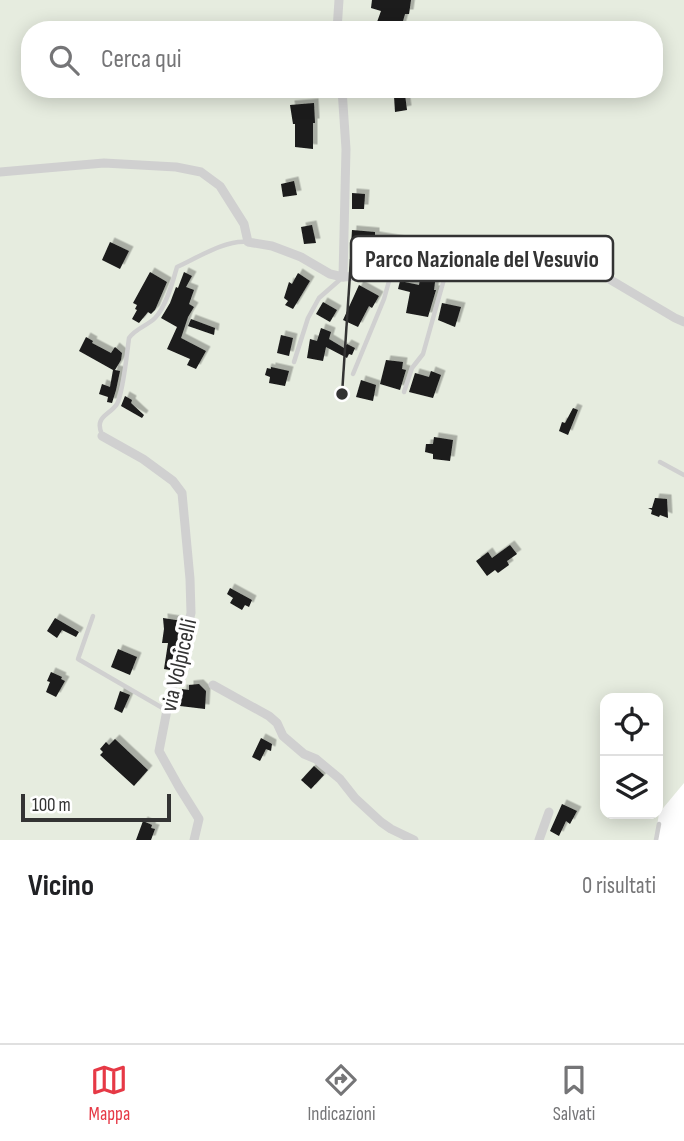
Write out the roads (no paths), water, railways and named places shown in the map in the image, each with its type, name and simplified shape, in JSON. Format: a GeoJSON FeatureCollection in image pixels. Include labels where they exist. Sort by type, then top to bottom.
{"type":"FeatureCollection","features":[{"type":"Feature","properties":{"kind":"street"},"geometry":{"type":"LineString","coordinates":[[337,21],[338,0]]}},
{"type":"Feature","properties":{"kind":"street"},"geometry":{"type":"LineString","coordinates":[[343,98],[346,149],[343,277]]}},
{"type":"Feature","properties":{"kind":"street"},"geometry":{"type":"LineString","coordinates":[[0,172],[104,163],[176,167],[201,172],[220,186],[244,224],[248,242],[272,246],[301,257],[330,274],[343,277],[378,275],[434,261],[473,271],[501,274],[553,268],[582,270],[604,276],[684,322]]}},
{"type":"Feature","properties":{"kind":"street","name":"via Volpicelli"},"geometry":{"type":"LineString","coordinates":[[102,436],[143,459],[173,481],[182,493],[191,613],[159,751],[178,788],[199,819],[194,840]]}},
{"type":"Feature","properties":{"kind":"street"},"geometry":{"type":"LineString","coordinates":[[213,685],[269,716],[277,723],[282,736],[340,779],[355,798],[381,822],[414,840]]}},
{"type":"Feature","properties":{"kind":"street"},"geometry":{"type":"LineString","coordinates":[[538,840],[549,812]]}},
{"type":"Feature","properties":{"kind":"lane"},"geometry":{"type":"LineString","coordinates":[[102,436],[100,422],[118,402],[129,338],[156,317],[171,289],[177,267],[225,245],[238,241],[248,242]]}},
{"type":"Feature","properties":{"kind":"lane"},"geometry":{"type":"LineString","coordinates":[[404,392],[412,368],[423,354],[448,264]]}},
{"type":"Feature","properties":{"kind":"lane"},"geometry":{"type":"LineString","coordinates":[[353,374],[384,299],[391,271]]}},
{"type":"Feature","properties":{"kind":"lane"},"geometry":{"type":"LineString","coordinates":[[295,362],[308,318],[319,299],[343,277]]}},
{"type":"Feature","properties":{"kind":"lane"},"geometry":{"type":"LineString","coordinates":[[660,463],[684,475]]}},
{"type":"Feature","properties":{"kind":"lane"},"geometry":{"type":"LineString","coordinates":[[93,616],[78,659],[167,710]]}},
{"type":"Feature","properties":{"kind":"lane"},"geometry":{"type":"LineString","coordinates":[[656,840],[659,824]]}},
{"type":"Feature","properties":{"kind":"place","name":"Parco Nazionale del Vesuvio"},"geometry":{"type":"Point","coordinates":[342,394]}}]}
